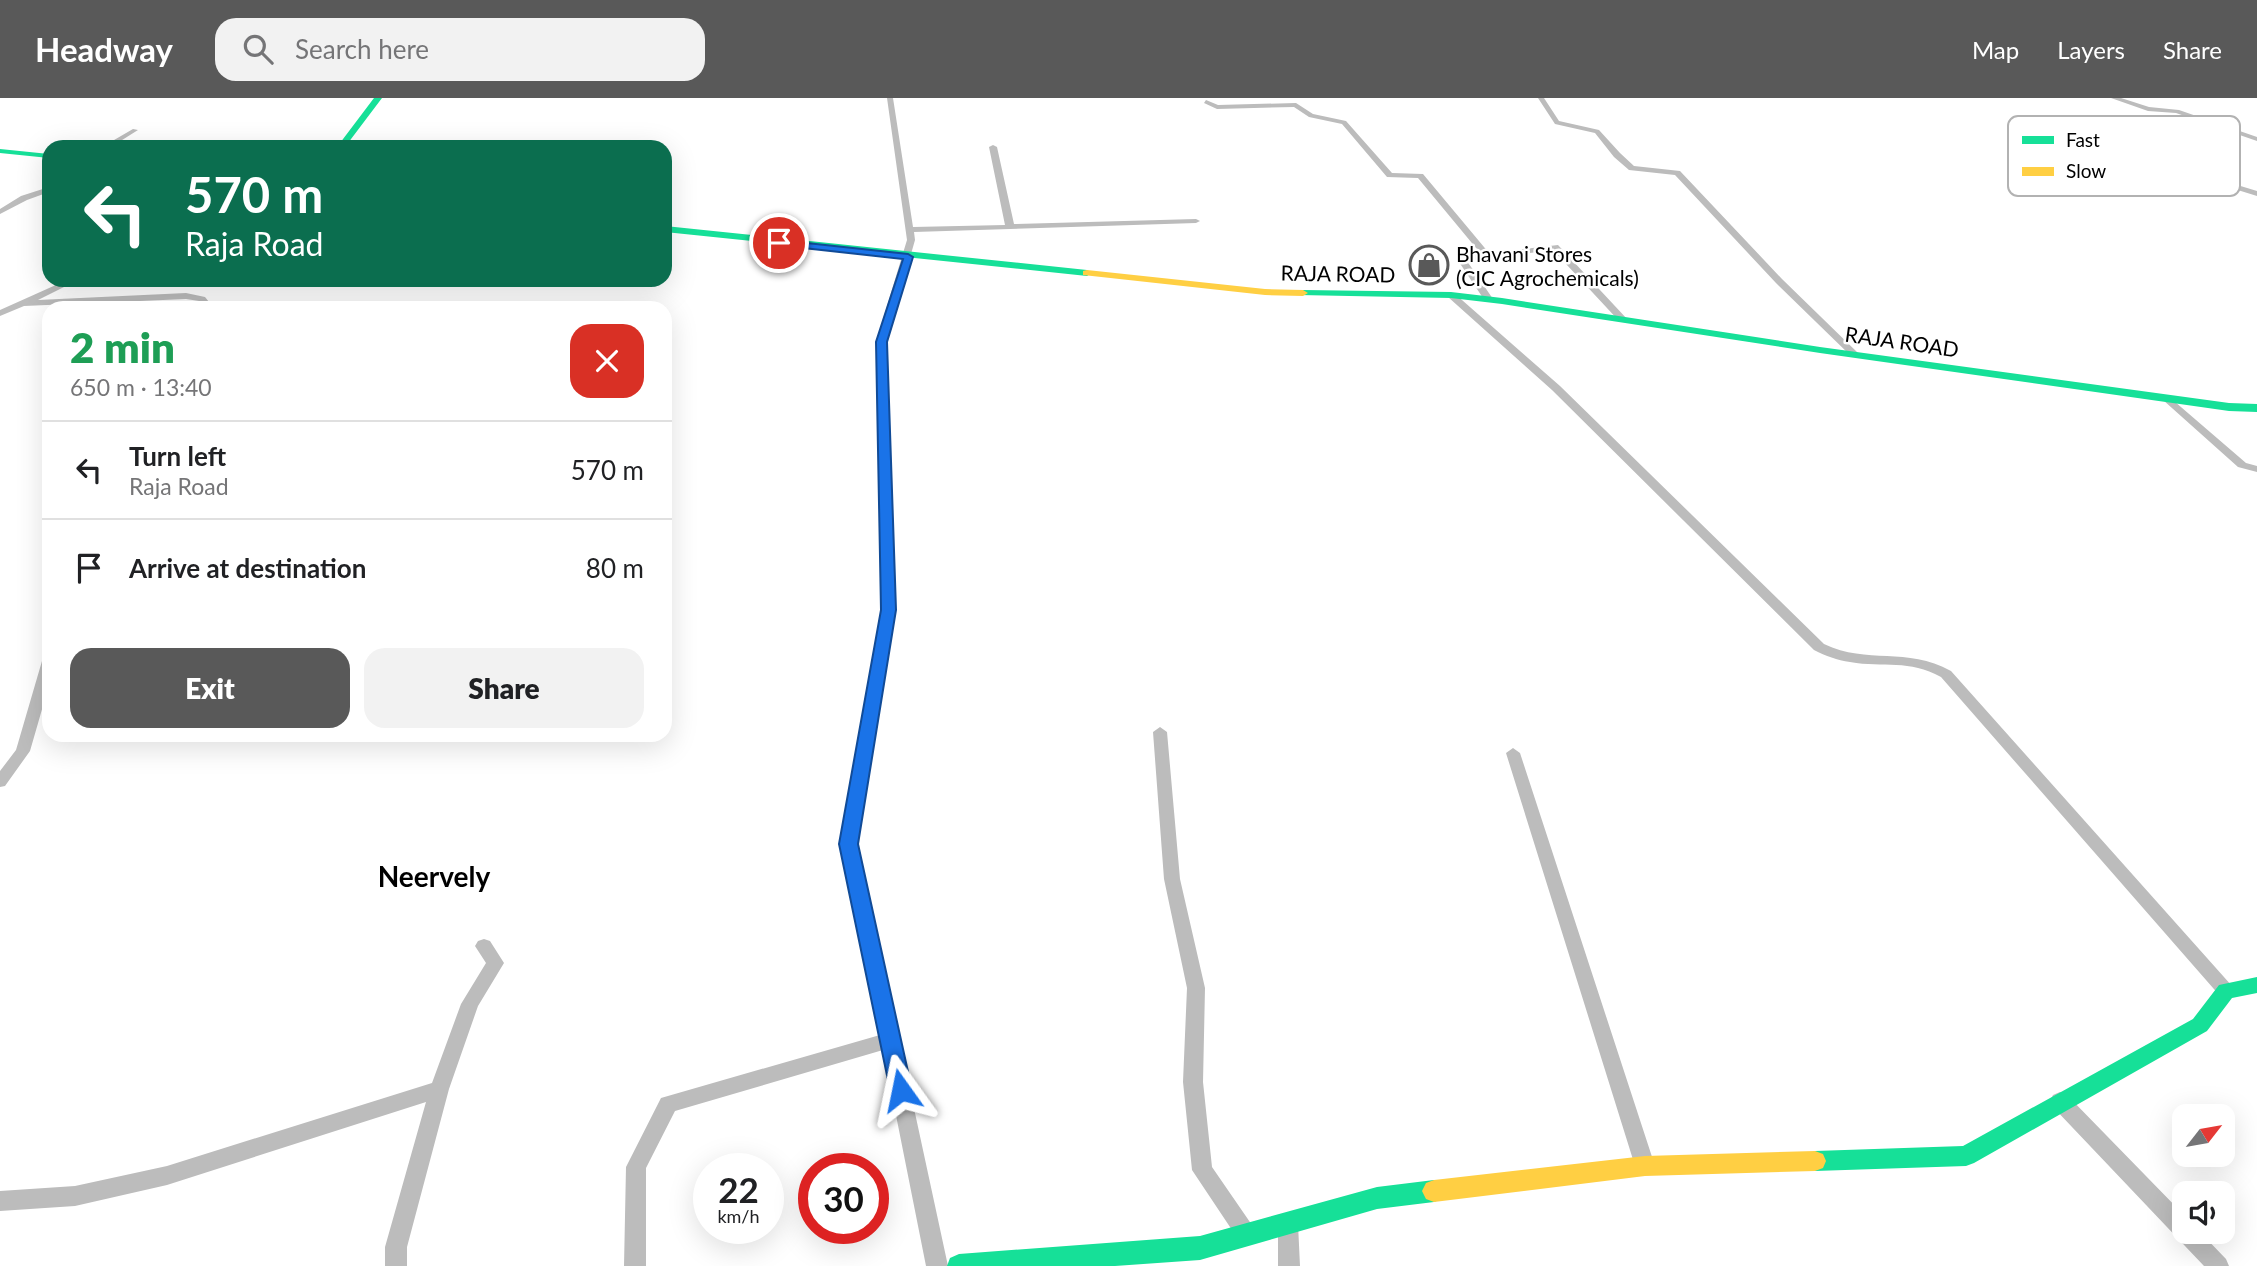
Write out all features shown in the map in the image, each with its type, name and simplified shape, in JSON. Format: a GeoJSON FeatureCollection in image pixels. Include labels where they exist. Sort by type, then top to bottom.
{"type":"FeatureCollection","features":[{"type":"Feature","properties":{"kind":"street"},"geometry":{"type":"LineString","coordinates":[[346,140],[379,98]]}},
{"type":"Feature","properties":{"kind":"street"},"geometry":{"type":"LineString","coordinates":[[890,98],[911,240],[881,342],[888,610],[849,844],[937,1266]]}},
{"type":"Feature","properties":{"kind":"street"},"geometry":{"type":"LineString","coordinates":[[1541,98],[1557,123],[1597,131],[1632,168],[1677,173],[1779,281],[1855,355]]}},
{"type":"Feature","properties":{"kind":"street"},"geometry":{"type":"LineString","coordinates":[[2114,98],[2148,109],[2177,111],[2191,116]]}},
{"type":"Feature","properties":{"kind":"street"},"geometry":{"type":"LineString","coordinates":[[1206,102],[1217,107],[1296,105],[1311,116],[1344,121],[1357,140],[1390,175],[1420,176],[1487,256]]}},
{"type":"Feature","properties":{"kind":"street"},"geometry":{"type":"LineString","coordinates":[[118,140],[135,130]]}},
{"type":"Feature","properties":{"kind":"street"},"geometry":{"type":"LineString","coordinates":[[2240,133],[2257,139]]}},
{"type":"Feature","properties":{"kind":"street"},"geometry":{"type":"LineString","coordinates":[[993,147],[1010,227]]}},
{"type":"Feature","properties":{"kind":"street"},"geometry":{"type":"LineString","coordinates":[[0,151],[42,155]]}},
{"type":"Feature","properties":{"kind":"street"},"geometry":{"type":"LineString","coordinates":[[2240,189],[2257,194]]}},
{"type":"Feature","properties":{"kind":"street"},"geometry":{"type":"LineString","coordinates":[[0,212],[42,192]]}},
{"type":"Feature","properties":{"kind":"street"},"geometry":{"type":"LineString","coordinates":[[909,230],[1196,221]]}},
{"type":"Feature","properties":{"kind":"street","name":"RAJA ROAD"},"geometry":{"type":"LineString","coordinates":[[672,230],[908,257],[1269,293],[1451,295],[1488,299],[1855,355],[2257,408]]}},
{"type":"Feature","properties":{"kind":"street"},"geometry":{"type":"LineString","coordinates":[[1488,299],[1461,259],[1555,247],[1623,320]]}},
{"type":"Feature","properties":{"kind":"street"},"geometry":{"type":"LineString","coordinates":[[0,313],[59,287]]}},
{"type":"Feature","properties":{"kind":"street"},"geometry":{"type":"LineString","coordinates":[[1451,295],[1556,388],[1819,647],[1832,655],[1849,659],[1918,659],[1931,663],[1946,674],[2226,991]]}},
{"type":"Feature","properties":{"kind":"street"},"geometry":{"type":"LineString","coordinates":[[69,301],[186,296],[203,301]]}},
{"type":"Feature","properties":{"kind":"street"},"geometry":{"type":"LineString","coordinates":[[22,303],[42,302]]}},
{"type":"Feature","properties":{"kind":"street"},"geometry":{"type":"LineString","coordinates":[[2167,398],[2242,464],[2257,469]]}},
{"type":"Feature","properties":{"kind":"street"},"geometry":{"type":"LineString","coordinates":[[0,782],[23,751],[42,685]]}},
{"type":"Feature","properties":{"kind":"street"},"geometry":{"type":"LineString","coordinates":[[1160,732],[1172,879],[1196,988],[1193,1082],[1202,1170],[1247,1235]]}},
{"type":"Feature","properties":{"kind":"street"},"geometry":{"type":"LineString","coordinates":[[1513,753],[1645,1166]]}},
{"type":"Feature","properties":{"kind":"street"},"geometry":{"type":"LineString","coordinates":[[396,1266],[396,1247],[439,1089],[470,1004],[495,963],[484,946]]}},
{"type":"Feature","properties":{"kind":"street"},"geometry":{"type":"LineString","coordinates":[[959,1266],[1200,1248],[1377,1198],[1645,1166],[1966,1156],[2200,1025],[2226,991],[2257,985]]}},
{"type":"Feature","properties":{"kind":"street"},"geometry":{"type":"LineString","coordinates":[[635,1266],[636,1167],[668,1104],[891,1040]]}},
{"type":"Feature","properties":{"kind":"street"},"geometry":{"type":"LineString","coordinates":[[0,1201],[73,1197],[167,1176],[439,1089]]}},
{"type":"Feature","properties":{"kind":"street"},"geometry":{"type":"LineString","coordinates":[[2060,1101],[2172,1217]]}},
{"type":"Feature","properties":{"kind":"street"},"geometry":{"type":"LineString","coordinates":[[1288,1224],[1289,1266]]}},
{"type":"Feature","properties":{"kind":"street"},"geometry":{"type":"LineString","coordinates":[[2197,1244],[2218,1266]]}},
{"type":"Feature","properties":{"kind":"traffic: fast"},"geometry":{"type":"LineString","coordinates":[[346,140],[378,98]]}},
{"type":"Feature","properties":{"kind":"traffic: fast"},"geometry":{"type":"LineString","coordinates":[[0,151],[42,155]]}},
{"type":"Feature","properties":{"kind":"traffic: fast"},"geometry":{"type":"LineString","coordinates":[[672,230],[1087,273]]}},
{"type":"Feature","properties":{"kind":"traffic: fast"},"geometry":{"type":"LineString","coordinates":[[1303,293],[1451,295],[1502,301],[1820,350],[2229,407],[2257,408]]}},
{"type":"Feature","properties":{"kind":"traffic: fast"},"geometry":{"type":"LineString","coordinates":[[1815,1161],[1966,1156],[2200,1025],[2226,991],[2257,985]]}},
{"type":"Feature","properties":{"kind":"traffic: fast"},"geometry":{"type":"LineString","coordinates":[[959,1266],[1200,1248],[1377,1198],[1434,1191]]}},
{"type":"Feature","properties":{"kind":"traffic: slow"},"geometry":{"type":"LineString","coordinates":[[1087,273],[1265,292],[1303,293]]}},
{"type":"Feature","properties":{"kind":"traffic: slow"},"geometry":{"type":"LineString","coordinates":[[1434,1191],[1645,1166],[1815,1161]]}},
{"type":"Feature","properties":{"kind":"place","name":"Bhavani Stores (CIC Agrochemicals)"},"geometry":{"type":"Point","coordinates":[1429,265]}},
{"type":"Feature","properties":{"kind":"district","name":"Neervely"},"geometry":{"type":"Point","coordinates":[434,876]}},
{"type":"Feature","properties":{"kind":"route"},"geometry":{"type":"LineString","coordinates":[[779,243],[908,257],[881,342],[888,610],[849,844],[901,1090]]}}]}
